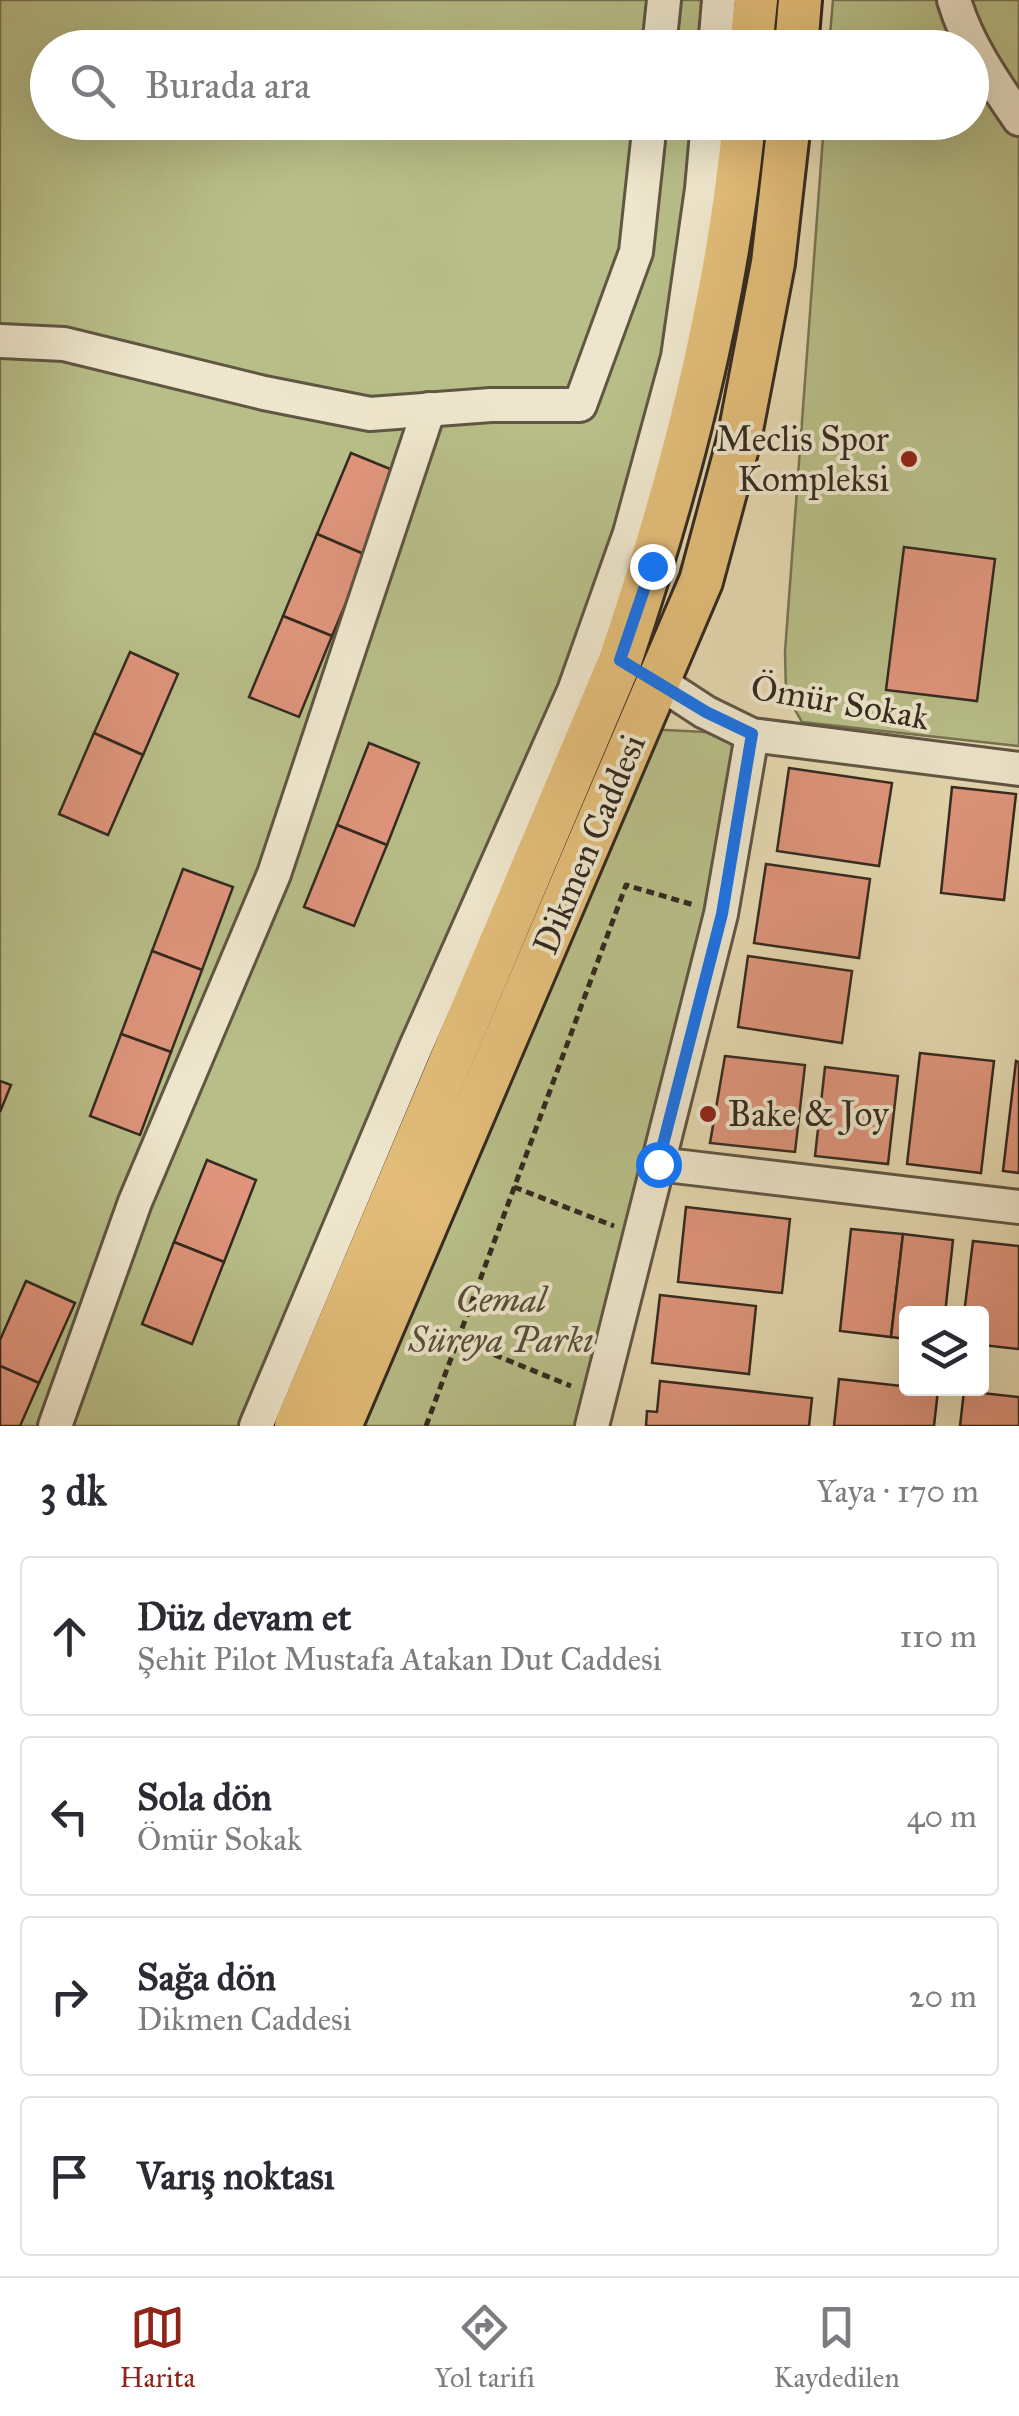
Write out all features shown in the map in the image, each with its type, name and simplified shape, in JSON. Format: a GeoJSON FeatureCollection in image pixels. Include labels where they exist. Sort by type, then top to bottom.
{"type":"FeatureCollection","features":[{"type":"Feature","properties":{"kind":"main road"},"geometry":{"type":"LineString","coordinates":[[753,30],[756,0]]}},
{"type":"Feature","properties":{"kind":"main road"},"geometry":{"type":"LineString","coordinates":[[798,30],[800,0]]}},
{"type":"Feature","properties":{"kind":"main road","name":"Dikmen Caddesi"},"geometry":{"type":"LineString","coordinates":[[296,1426],[620,660],[690,433],[717,306],[741,140]]}},
{"type":"Feature","properties":{"kind":"main road","name":"Dikmen Caddesi"},"geometry":{"type":"LineString","coordinates":[[340,1426],[700,581],[739,440],[773,263],[788,140]]}},
{"type":"Feature","properties":{"kind":"main road"},"geometry":{"type":"LineString","coordinates":[[620,660],[658,682]]}},
{"type":"Feature","properties":{"kind":"street"},"geometry":{"type":"LineString","coordinates":[[661,30],[664,0]]}},
{"type":"Feature","properties":{"kind":"street"},"geometry":{"type":"LineString","coordinates":[[716,30],[719,0]]}},
{"type":"Feature","properties":{"kind":"street"},"geometry":{"type":"LineString","coordinates":[[954,0],[965,30]]}},
{"type":"Feature","properties":{"kind":"street"},"geometry":{"type":"LineString","coordinates":[[989,75],[1019,119]]}},
{"type":"Feature","properties":{"kind":"street"},"geometry":{"type":"LineString","coordinates":[[0,341],[64,344],[264,393],[370,414],[491,405],[580,405],[636,252],[648,140]]}},
{"type":"Feature","properties":{"kind":"street"},"geometry":{"type":"LineString","coordinates":[[256,1426],[415,1048],[574,691],[630,533],[678,356],[706,140]]}},
{"type":"Feature","properties":{"kind":"street"},"geometry":{"type":"LineString","coordinates":[[55,1426],[135,1202],[274,874],[429,409]]}},
{"type":"Feature","properties":{"kind":"street","name":"Ömür Sokak"},"geometry":{"type":"LineString","coordinates":[[658,682],[706,712],[752,734],[1019,768]]}},
{"type":"Feature","properties":{"kind":"street"},"geometry":{"type":"LineString","coordinates":[[595,1412],[722,914],[752,734]]}},
{"type":"Feature","properties":{"kind":"street"},"geometry":{"type":"LineString","coordinates":[[658,1164],[1019,1207]]}},
{"type":"Feature","properties":{"kind":"path"},"geometry":{"type":"LineString","coordinates":[[426,1426],[626,885],[722,914]]}},
{"type":"Feature","properties":{"kind":"path"},"geometry":{"type":"LineString","coordinates":[[514,1188],[639,1235]]}},
{"type":"Feature","properties":{"kind":"path"},"geometry":{"type":"LineString","coordinates":[[458,1340],[595,1412]]}},
{"type":"Feature","properties":{"kind":"green space"},"geometry":{"type":"Polygon","coordinates":[[[0,0],[719,0],[716,30],[30,30],[30,140],[705,140],[630,533],[256,1426],[0,1426],[0,0]]]}},
{"type":"Feature","properties":{"kind":"green space","name":"Meclis Spor Kompleksi"},"geometry":{"type":"Polygon","coordinates":[[[833,0],[1019,0],[1019,746],[802,722],[786,694],[785,652],[823,140],[989,140],[989,30],[830,30],[833,0]]]}},
{"type":"Feature","properties":{"kind":"green space","name":"Cemal Süreya Parkı"},"geometry":{"type":"Polygon","coordinates":[[[646,729],[705,732],[744,745],[714,909],[583,1426],[340,1426],[646,729]]]}},
{"type":"Feature","properties":{"kind":"building"},"geometry":{"type":"Polygon","coordinates":[[[351,453],[400,473],[366,555],[317,534],[351,453]]]}},
{"type":"Feature","properties":{"kind":"building"},"geometry":{"type":"Polygon","coordinates":[[[317,534],[366,555],[332,636],[283,616],[317,534]]]}},
{"type":"Feature","properties":{"kind":"building"},"geometry":{"type":"Polygon","coordinates":[[[904,547],[995,559],[977,701],[886,690],[904,547]]]}},
{"type":"Feature","properties":{"kind":"building"},"geometry":{"type":"Polygon","coordinates":[[[283,616],[332,636],[299,717],[249,697],[283,616]]]}},
{"type":"Feature","properties":{"kind":"building"},"geometry":{"type":"Polygon","coordinates":[[[130,652],[178,674],[143,755],[94,733],[130,652]]]}},
{"type":"Feature","properties":{"kind":"building"},"geometry":{"type":"Polygon","coordinates":[[[94,733],[143,755],[108,835],[59,814],[94,733]]]}},
{"type":"Feature","properties":{"kind":"building"},"geometry":{"type":"Polygon","coordinates":[[[369,743],[419,763],[387,845],[337,825],[369,743]]]}},
{"type":"Feature","properties":{"kind":"building"},"geometry":{"type":"Polygon","coordinates":[[[789,768],[892,783],[879,866],[777,851],[789,768]]]}},
{"type":"Feature","properties":{"kind":"building"},"geometry":{"type":"Polygon","coordinates":[[[952,787],[1016,794],[1004,900],[941,893],[952,787]]]}},
{"type":"Feature","properties":{"kind":"building"},"geometry":{"type":"Polygon","coordinates":[[[337,825],[387,845],[354,926],[304,907],[337,825]]]}},
{"type":"Feature","properties":{"kind":"building"},"geometry":{"type":"Polygon","coordinates":[[[766,864],[870,879],[859,958],[754,943],[766,864]]]}},
{"type":"Feature","properties":{"kind":"building"},"geometry":{"type":"Polygon","coordinates":[[[183,869],[233,887],[202,970],[152,951],[183,869]]]}},
{"type":"Feature","properties":{"kind":"building"},"geometry":{"type":"Polygon","coordinates":[[[152,951],[202,970],[171,1052],[121,1034],[152,951]]]}},
{"type":"Feature","properties":{"kind":"building"},"geometry":{"type":"Polygon","coordinates":[[[748,956],[852,971],[842,1043],[738,1027],[748,956]]]}},
{"type":"Feature","properties":{"kind":"building"},"geometry":{"type":"Polygon","coordinates":[[[121,1034],[171,1052],[140,1135],[90,1116],[121,1034]]]}},
{"type":"Feature","properties":{"kind":"building"},"geometry":{"type":"Polygon","coordinates":[[[920,1053],[994,1061],[981,1173],[907,1164],[920,1053]]]}},
{"type":"Feature","properties":{"kind":"building"},"geometry":{"type":"Polygon","coordinates":[[[725,1056],[805,1065],[795,1152],[710,1143],[725,1056]]]}},
{"type":"Feature","properties":{"kind":"building"},"geometry":{"type":"Polygon","coordinates":[[[1016,1061],[1019,1062],[1019,1173],[1003,1171],[1016,1061]]]}},
{"type":"Feature","properties":{"kind":"building"},"geometry":{"type":"Polygon","coordinates":[[[825,1067],[898,1076],[888,1164],[815,1156],[825,1067]]]}},
{"type":"Feature","properties":{"kind":"building"},"geometry":{"type":"Polygon","coordinates":[[[0,1081],[11,1085],[0,1112],[0,1081]]]}},
{"type":"Feature","properties":{"kind":"building"},"geometry":{"type":"Polygon","coordinates":[[[207,1160],[256,1180],[224,1262],[174,1242],[207,1160]]]}},
{"type":"Feature","properties":{"kind":"building"},"geometry":{"type":"Polygon","coordinates":[[[686,1207],[790,1219],[782,1293],[678,1282],[686,1207]]]}},
{"type":"Feature","properties":{"kind":"building"},"geometry":{"type":"Polygon","coordinates":[[[851,1229],[903,1234],[891,1337],[840,1331],[851,1229]]]}},
{"type":"Feature","properties":{"kind":"building"},"geometry":{"type":"Polygon","coordinates":[[[903,1234],[953,1240],[946,1306],[899,1306],[899,1338],[891,1337],[903,1234]]]}},
{"type":"Feature","properties":{"kind":"building"},"geometry":{"type":"Polygon","coordinates":[[[973,1241],[1019,1246],[1019,1349],[989,1346],[989,1306],[965,1306],[973,1241]]]}},
{"type":"Feature","properties":{"kind":"building"},"geometry":{"type":"Polygon","coordinates":[[[174,1242],[224,1262],[192,1344],[142,1324],[174,1242]]]}},
{"type":"Feature","properties":{"kind":"building"},"geometry":{"type":"Polygon","coordinates":[[[26,1281],[75,1303],[39,1383],[0,1366],[0,1340],[26,1281]]]}},
{"type":"Feature","properties":{"kind":"building"},"geometry":{"type":"Polygon","coordinates":[[[660,1295],[756,1306],[749,1374],[652,1363],[660,1295]]]}},
{"type":"Feature","properties":{"kind":"building"},"geometry":{"type":"Polygon","coordinates":[[[0,1366],[39,1383],[20,1426],[0,1426],[0,1366]]]}},
{"type":"Feature","properties":{"kind":"building"},"geometry":{"type":"Polygon","coordinates":[[[839,1379],[899,1386],[899,1396],[937,1396],[934,1426],[834,1426],[839,1379]]]}},
{"type":"Feature","properties":{"kind":"building"},"geometry":{"type":"Polygon","coordinates":[[[660,1381],[812,1398],[809,1426],[646,1426],[647,1411],[657,1412],[660,1381]]]}},
{"type":"Feature","properties":{"kind":"building"},"geometry":{"type":"Polygon","coordinates":[[[963,1396],[1019,1397],[1019,1426],[960,1426],[963,1396]]]}},
{"type":"Feature","properties":{"kind":"place","name":"Meclis Spor Kompleksi"},"geometry":{"type":"Point","coordinates":[909,459]}},
{"type":"Feature","properties":{"kind":"place","name":"Bake & Joy"},"geometry":{"type":"Point","coordinates":[708,1114]}},
{"type":"Feature","properties":{"kind":"route"},"geometry":{"type":"LineString","coordinates":[[652,566],[620,660],[706,712],[752,734],[722,914],[658,1164]]}}]}
